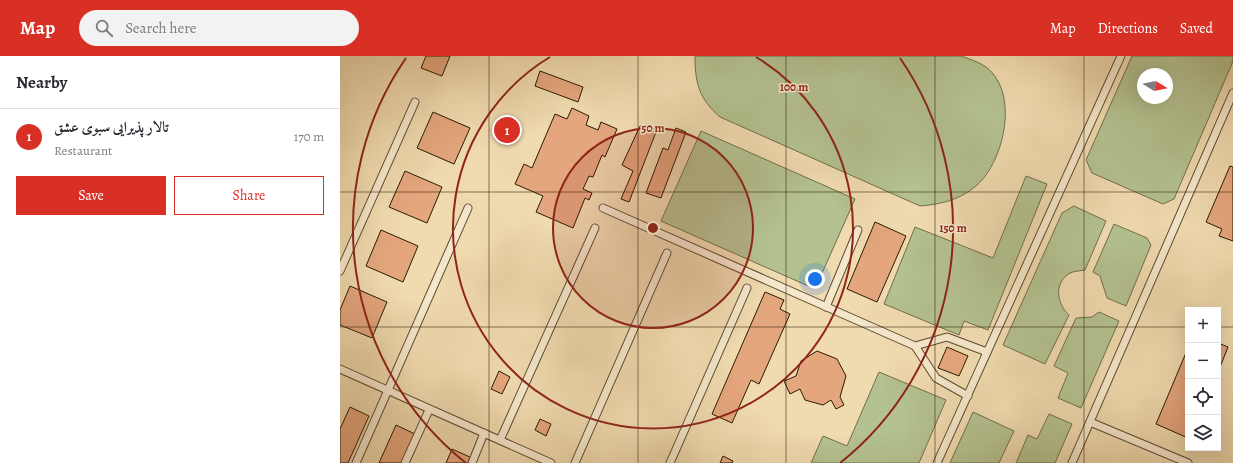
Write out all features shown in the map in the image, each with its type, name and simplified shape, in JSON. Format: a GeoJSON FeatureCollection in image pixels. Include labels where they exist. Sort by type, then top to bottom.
{"type":"FeatureCollection","features":[{"type":"Feature","properties":{"kind":"lane"},"geometry":{"type":"LineString","coordinates":[[937,463],[1121,56]]}},
{"type":"Feature","properties":{"kind":"lane"},"geometry":{"type":"LineString","coordinates":[[1072,463],[1233,94]]}},
{"type":"Feature","properties":{"kind":"lane"},"geometry":{"type":"LineString","coordinates":[[340,271],[415,102]]}},
{"type":"Feature","properties":{"kind":"lane"},"geometry":{"type":"LineString","coordinates":[[356,463],[389,391],[468,208]]}},
{"type":"Feature","properties":{"kind":"lane"},"geometry":{"type":"LineString","coordinates":[[603,208],[915,346],[936,378],[968,396]]}},
{"type":"Feature","properties":{"kind":"lane"},"geometry":{"type":"LineString","coordinates":[[500,440],[596,228]]}},
{"type":"Feature","properties":{"kind":"lane"},"geometry":{"type":"LineString","coordinates":[[826,307],[858,230]]}},
{"type":"Feature","properties":{"kind":"lane"},"geometry":{"type":"LineString","coordinates":[[575,463],[667,253]]}},
{"type":"Feature","properties":{"kind":"lane"},"geometry":{"type":"LineString","coordinates":[[670,463],[747,288]]}},
{"type":"Feature","properties":{"kind":"lane"},"geometry":{"type":"LineString","coordinates":[[915,346],[947,337],[987,352]]}},
{"type":"Feature","properties":{"kind":"lane"},"geometry":{"type":"LineString","coordinates":[[340,369],[429,410],[500,440],[538,460],[552,463]]}},
{"type":"Feature","properties":{"kind":"lane"},"geometry":{"type":"LineString","coordinates":[[405,463],[429,410]]}},
{"type":"Feature","properties":{"kind":"lane"},"geometry":{"type":"LineString","coordinates":[[1090,422],[1188,463]]}},
{"type":"Feature","properties":{"kind":"lane"},"geometry":{"type":"LineString","coordinates":[[472,463],[484,433]]}},
{"type":"Feature","properties":{"kind":"green space"},"geometry":{"type":"Polygon","coordinates":[[[695,56],[961,56],[986,67],[996,79],[1003,93],[1005,109],[1001,144],[995,160],[987,174],[971,190],[957,198],[936,204],[920,206],[720,117],[707,104],[700,90],[697,82],[695,56]]]}},
{"type":"Feature","properties":{"kind":"green space"},"geometry":{"type":"Polygon","coordinates":[[[1132,56],[1233,56],[1233,61],[1174,199],[1163,204],[1092,173],[1086,160],[1132,56]]]}},
{"type":"Feature","properties":{"kind":"green space"},"geometry":{"type":"Polygon","coordinates":[[[701,131],[855,199],[815,289],[661,221],[701,131]]]}},
{"type":"Feature","properties":{"kind":"green space"},"geometry":{"type":"Polygon","coordinates":[[[1026,176],[1047,184],[988,330],[964,321],[959,335],[884,304],[915,227],[993,258],[1026,176]]]}},
{"type":"Feature","properties":{"kind":"green space"},"geometry":{"type":"Polygon","coordinates":[[[1074,206],[1106,221],[1085,270],[1070,273],[1061,282],[1059,288],[1060,300],[1069,315],[1045,364],[1003,345],[1062,213],[1074,206]]]}},
{"type":"Feature","properties":{"kind":"green space"},"geometry":{"type":"Polygon","coordinates":[[[1114,224],[1147,238],[1151,245],[1126,306],[1107,298],[1100,276],[1093,272],[1114,224]]]}},
{"type":"Feature","properties":{"kind":"green space"},"geometry":{"type":"Polygon","coordinates":[[[1099,312],[1119,321],[1081,408],[1058,398],[1068,373],[1054,366],[1076,318],[1092,317],[1099,312]]]}},
{"type":"Feature","properties":{"kind":"green space"},"geometry":{"type":"Polygon","coordinates":[[[879,372],[946,400],[919,463],[811,463],[823,436],[847,446],[879,372]]]}},
{"type":"Feature","properties":{"kind":"green space"},"geometry":{"type":"Polygon","coordinates":[[[973,412],[1014,431],[999,463],[950,463],[973,412]]]}},
{"type":"Feature","properties":{"kind":"green space"},"geometry":{"type":"Polygon","coordinates":[[[1049,414],[1072,424],[1055,463],[1016,463],[1028,435],[1037,439],[1049,414]]]}},
{"type":"Feature","properties":{"kind":"building"},"geometry":{"type":"Polygon","coordinates":[[[426,56],[450,56],[442,76],[421,68],[426,56]]]}},
{"type":"Feature","properties":{"kind":"building"},"geometry":{"type":"Polygon","coordinates":[[[540,71],[583,87],[578,102],[535,86],[540,71]]]}},
{"type":"Feature","properties":{"kind":"building"},"geometry":{"type":"Polygon","coordinates":[[[572,108],[589,116],[586,125],[598,130],[601,122],[617,129],[605,157],[602,155],[593,177],[589,176],[583,189],[592,193],[589,200],[585,198],[573,228],[536,212],[543,196],[515,184],[524,164],[532,168],[555,114],[567,119],[572,108]]]}},
{"type":"Feature","properties":{"kind":"building"},"geometry":{"type":"Polygon","coordinates":[[[433,112],[470,128],[454,164],[417,148],[433,112]]]}},
{"type":"Feature","properties":{"kind":"building"},"geometry":{"type":"Polygon","coordinates":[[[640,126],[656,132],[629,202],[621,199],[633,171],[622,165],[640,126]]]}},
{"type":"Feature","properties":{"kind":"building"},"geometry":{"type":"Polygon","coordinates":[[[676,128],[686,132],[661,198],[646,193],[663,148],[668,150],[676,128]]]}},
{"type":"Feature","properties":{"kind":"building"},"geometry":{"type":"Polygon","coordinates":[[[1230,166],[1233,167],[1233,241],[1219,236],[1222,229],[1206,222],[1230,166]]]}},
{"type":"Feature","properties":{"kind":"building"},"geometry":{"type":"Polygon","coordinates":[[[405,171],[442,187],[427,223],[389,207],[405,171]]]}},
{"type":"Feature","properties":{"kind":"building"},"geometry":{"type":"Polygon","coordinates":[[[875,222],[906,236],[877,302],[847,289],[875,222]]]}},
{"type":"Feature","properties":{"kind":"building"},"geometry":{"type":"Polygon","coordinates":[[[381,230],[418,246],[403,282],[366,266],[381,230]]]}},
{"type":"Feature","properties":{"kind":"building"},"geometry":{"type":"Polygon","coordinates":[[[350,286],[387,302],[372,338],[340,325],[340,310],[350,286]]]}},
{"type":"Feature","properties":{"kind":"building"},"geometry":{"type":"Polygon","coordinates":[[[765,292],[784,300],[780,309],[790,314],[759,384],[751,380],[732,423],[712,414],[765,292]]]}},
{"type":"Feature","properties":{"kind":"building"},"geometry":{"type":"Polygon","coordinates":[[[1221,344],[1228,347],[1221,364],[1221,344]]]}},
{"type":"Feature","properties":{"kind":"building"},"geometry":{"type":"Polygon","coordinates":[[[947,347],[968,356],[959,376],[938,368],[947,347]]]}},
{"type":"Feature","properties":{"kind":"building"},"geometry":{"type":"Polygon","coordinates":[[[817,351],[837,359],[846,376],[840,397],[844,405],[836,409],[831,400],[823,405],[805,400],[800,389],[790,394],[784,381],[796,376],[801,361],[817,351]]]}},
{"type":"Feature","properties":{"kind":"building"},"geometry":{"type":"Polygon","coordinates":[[[1185,355],[1185,437],[1156,424],[1185,355]]]}},
{"type":"Feature","properties":{"kind":"building"},"geometry":{"type":"Polygon","coordinates":[[[499,371],[510,377],[502,394],[491,389],[499,371]]]}},
{"type":"Feature","properties":{"kind":"building"},"geometry":{"type":"Polygon","coordinates":[[[350,407],[369,416],[348,463],[340,463],[340,429],[350,407]]]}},
{"type":"Feature","properties":{"kind":"building"},"geometry":{"type":"Polygon","coordinates":[[[540,419],[551,424],[546,436],[535,430],[540,419]]]}},
{"type":"Feature","properties":{"kind":"building"},"geometry":{"type":"Polygon","coordinates":[[[396,425],[415,434],[402,463],[379,463],[396,425]]]}},
{"type":"Feature","properties":{"kind":"building"},"geometry":{"type":"Polygon","coordinates":[[[452,449],[472,458],[469,463],[446,463],[452,449]]]}},
{"type":"Feature","properties":{"kind":"building"},"geometry":{"type":"Polygon","coordinates":[[[723,456],[733,461],[732,463],[720,463],[723,456]]]}},
{"type":"Feature","properties":{"kind":"place","name":"تالار پذیرایی سبوی عشق"},"geometry":{"type":"Point","coordinates":[507,130]}}]}
